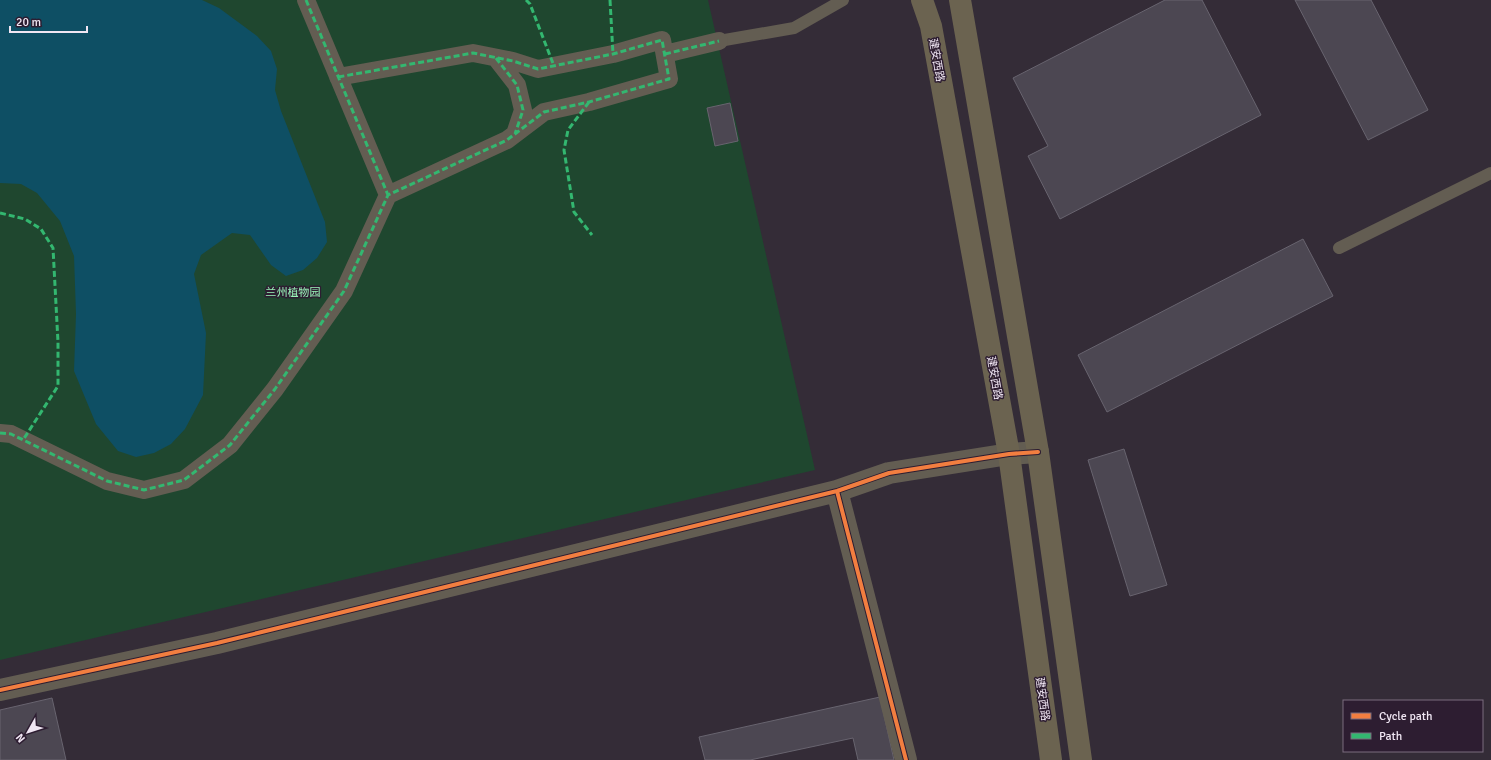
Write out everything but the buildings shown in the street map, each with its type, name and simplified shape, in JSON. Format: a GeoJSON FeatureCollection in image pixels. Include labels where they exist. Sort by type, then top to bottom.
{"type":"FeatureCollection","features":[{"type":"Feature","properties":{"kind":"main road","name":"建安西路"},"geometry":{"type":"LineString","coordinates":[[922,0],[932,34],[1009,454],[1051,760]]}},
{"type":"Feature","properties":{"kind":"main road"},"geometry":{"type":"LineString","coordinates":[[960,0],[1038,452],[1081,760]]}},
{"type":"Feature","properties":{"kind":"street"},"geometry":{"type":"LineString","coordinates":[[306,0],[388,195]]}},
{"type":"Feature","properties":{"kind":"street"},"geometry":{"type":"LineString","coordinates":[[0,433],[11,434],[107,481],[144,490],[184,480],[230,445],[275,389],[344,291],[388,195],[507,140],[544,112],[589,102],[669,79],[662,40],[613,54],[538,69],[473,53],[338,77]]}},
{"type":"Feature","properties":{"kind":"street"},"geometry":{"type":"LineString","coordinates":[[665,54],[718,42]]}},
{"type":"Feature","properties":{"kind":"street"},"geometry":{"type":"LineString","coordinates":[[496,58],[517,85],[522,110],[515,134]]}},
{"type":"Feature","properties":{"kind":"street"},"geometry":{"type":"LineString","coordinates":[[0,690],[217,643],[837,491],[889,473],[1009,454],[1038,452]]}},
{"type":"Feature","properties":{"kind":"street"},"geometry":{"type":"LineString","coordinates":[[837,491],[906,760]]}},
{"type":"Feature","properties":{"kind":"lane"},"geometry":{"type":"LineString","coordinates":[[718,42],[794,28],[842,0]]}},
{"type":"Feature","properties":{"kind":"lane"},"geometry":{"type":"LineString","coordinates":[[1340,248],[1491,173]]}},
{"type":"Feature","properties":{"kind":"green space","name":"兰州植物园"},"geometry":{"type":"Polygon","coordinates":[[[0,0],[708,0],[815,470],[0,660],[0,0]]]}},
{"type":"Feature","properties":{"kind":"water"},"geometry":{"type":"Polygon","coordinates":[[[0,0],[202,0],[219,8],[257,36],[271,51],[277,69],[275,90],[281,111],[325,222],[327,242],[317,258],[303,270],[286,276],[271,265],[250,235],[232,233],[201,255],[194,274],[206,333],[203,395],[185,429],[171,444],[154,453],[136,457],[118,451],[96,424],[74,371],[76,314],[74,256],[60,221],[37,193],[21,184],[0,183],[0,0]]]}},
{"type":"Feature","properties":{"kind":"marked path"},"geometry":{"type":"LineString","coordinates":[[306,0],[388,195]]}},
{"type":"Feature","properties":{"kind":"marked path"},"geometry":{"type":"LineString","coordinates":[[526,0],[530,4],[554,66]]}},
{"type":"Feature","properties":{"kind":"marked path"},"geometry":{"type":"LineString","coordinates":[[610,0],[613,54]]}},
{"type":"Feature","properties":{"kind":"marked path"},"geometry":{"type":"LineString","coordinates":[[0,433],[11,434],[107,481],[144,490],[184,480],[230,445],[275,389],[344,291],[388,195],[507,140],[544,112],[589,102],[669,79],[662,40],[613,54],[538,69],[513,61],[473,53],[338,77]]}},
{"type":"Feature","properties":{"kind":"marked path"},"geometry":{"type":"LineString","coordinates":[[665,54],[719,41]]}},
{"type":"Feature","properties":{"kind":"marked path"},"geometry":{"type":"LineString","coordinates":[[496,58],[517,85],[523,110],[515,134]]}},
{"type":"Feature","properties":{"kind":"marked path"},"geometry":{"type":"LineString","coordinates":[[589,102],[568,130],[564,150],[574,212],[592,235]]}},
{"type":"Feature","properties":{"kind":"marked path"},"geometry":{"type":"LineString","coordinates":[[0,213],[25,219],[41,229],[53,248],[58,342],[58,386],[23,440]]}},
{"type":"Feature","properties":{"kind":"cycle path"},"geometry":{"type":"LineString","coordinates":[[0,690],[217,643],[837,491],[889,473],[1009,454],[1038,452]]}},
{"type":"Feature","properties":{"kind":"cycle path"},"geometry":{"type":"LineString","coordinates":[[837,491],[906,760]]}}]}
